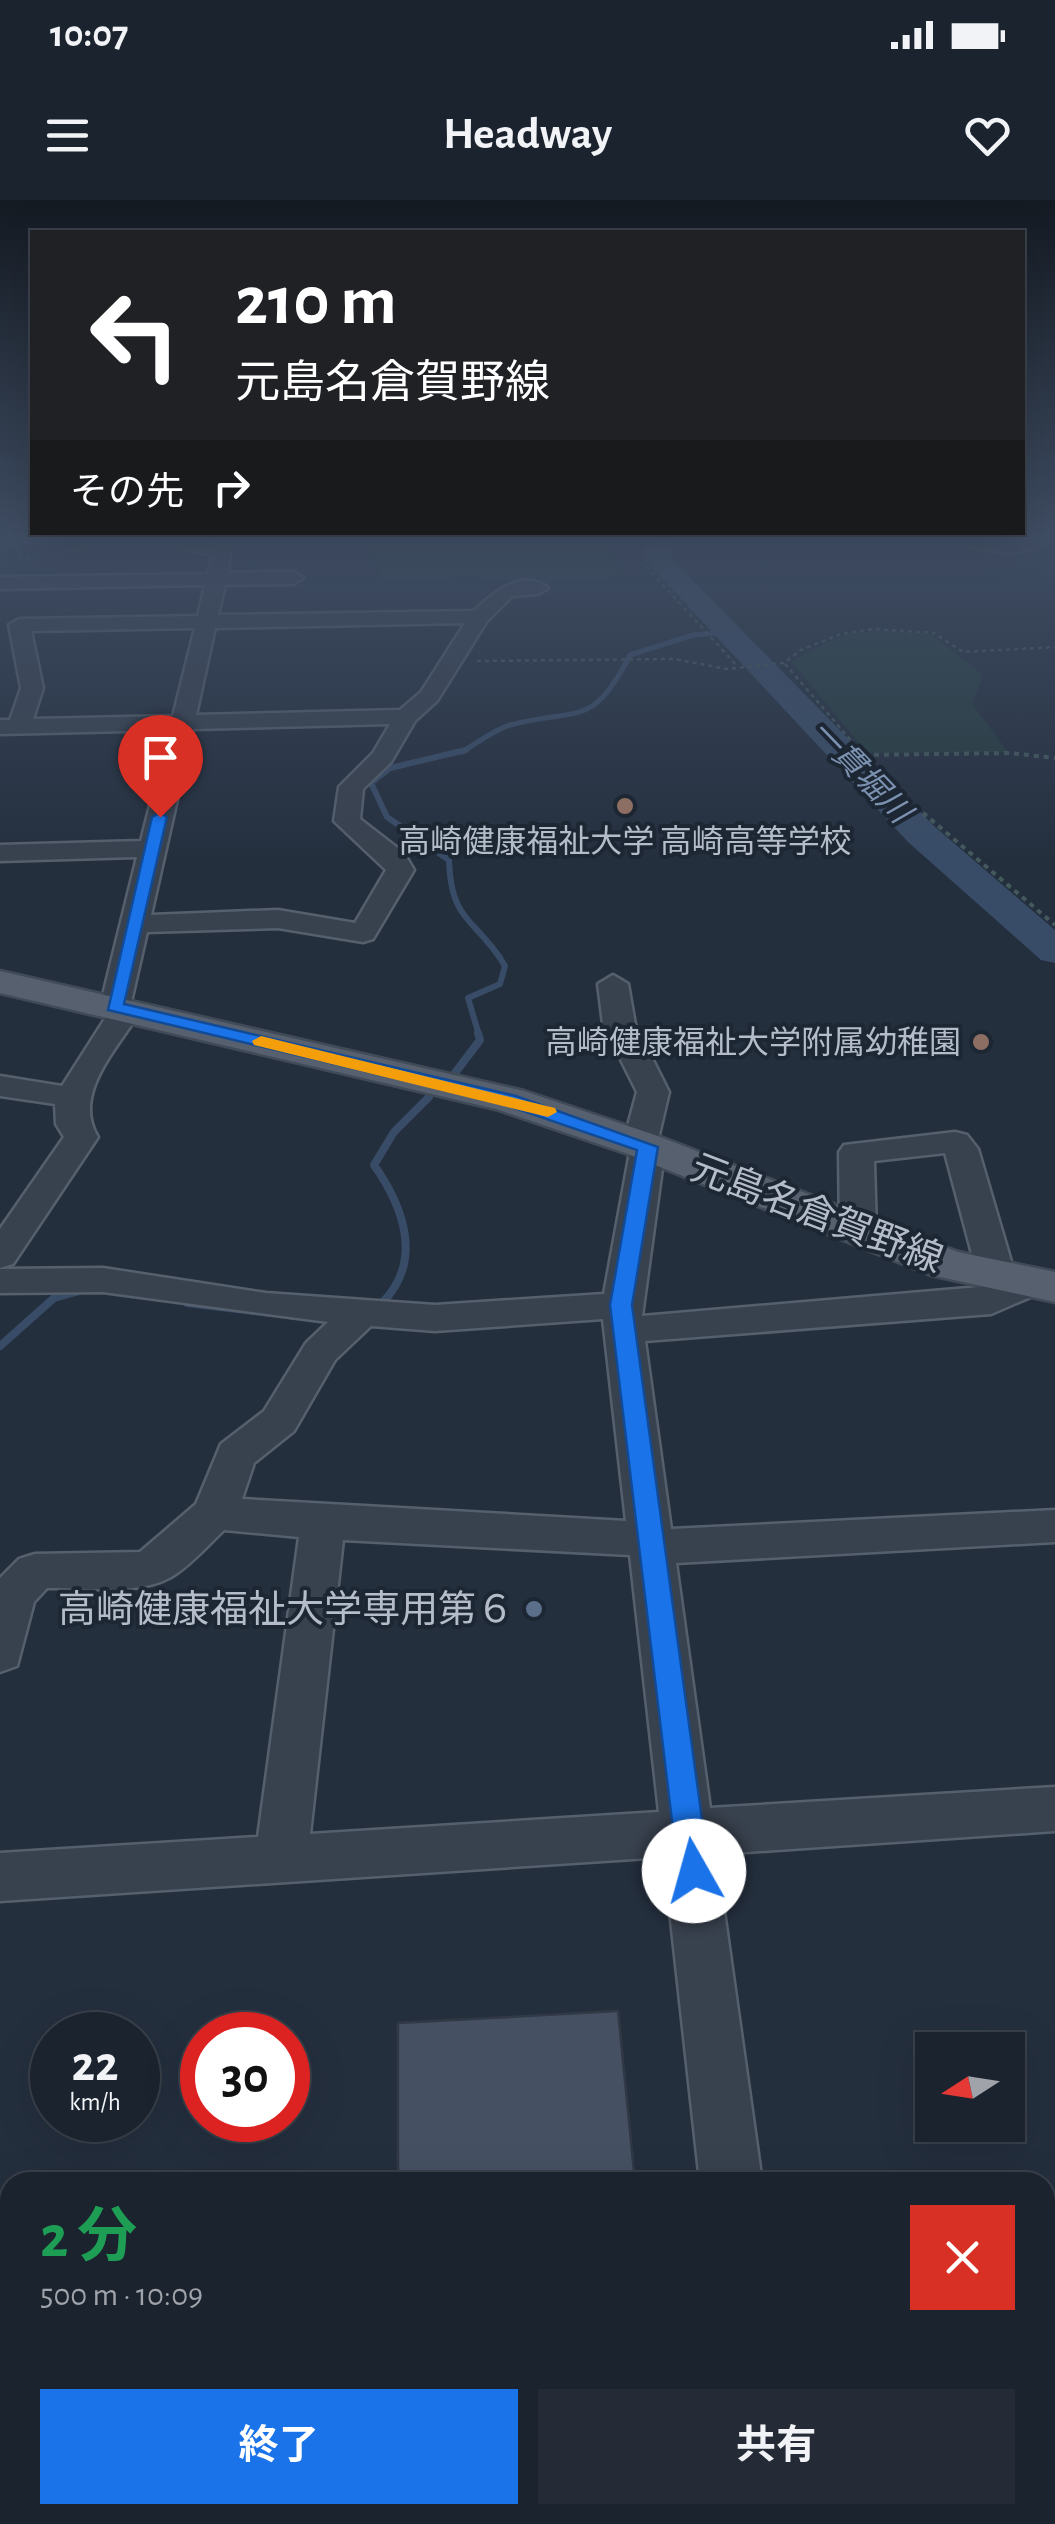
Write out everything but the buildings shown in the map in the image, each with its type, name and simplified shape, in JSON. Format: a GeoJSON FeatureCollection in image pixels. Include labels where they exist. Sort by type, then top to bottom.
{"type":"FeatureCollection","features":[{"type":"Feature","properties":{"kind":"main road","name":"元島名倉賀野線"},"geometry":{"type":"LineString","coordinates":[[0,982],[509,1100],[644,1146],[948,1265],[1027,1282]]}},
{"type":"Feature","properties":{"kind":"street"},"geometry":{"type":"LineString","coordinates":[[10,726],[32,688],[15,643]]}},
{"type":"Feature","properties":{"kind":"street"},"geometry":{"type":"LineString","coordinates":[[0,1256],[81,1138],[73,1124],[71,1097],[120,1008],[152,849],[201,643]]}},
{"type":"Feature","properties":{"kind":"street"},"geometry":{"type":"LineString","coordinates":[[136,924],[278,919],[362,933],[400,870],[395,860],[347,821],[352,787],[382,757],[406,717],[454,662],[464,643]]}},
{"type":"Feature","properties":{"kind":"street"},"geometry":{"type":"LineString","coordinates":[[10,726],[406,717]]}},
{"type":"Feature","properties":{"kind":"street"},"geometry":{"type":"LineString","coordinates":[[0,853],[152,849]]}},
{"type":"Feature","properties":{"kind":"street"},"geometry":{"type":"LineString","coordinates":[[613,984],[620,1024],[652,1081],[622,1318],[730,2172]]}},
{"type":"Feature","properties":{"kind":"street"},"geometry":{"type":"LineString","coordinates":[[0,1086],[71,1097]]}},
{"type":"Feature","properties":{"kind":"street"},"geometry":{"type":"LineString","coordinates":[[0,1281],[103,1280],[266,1305],[435,1318],[622,1318],[991,1302],[1027,1282],[956,1142],[864,1148],[856,1152],[858,1232]]}},
{"type":"Feature","properties":{"kind":"street"},"geometry":{"type":"LineString","coordinates":[[0,1653],[12,1595],[34,1571],[142,1570],[156,1564],[215,1513],[236,1456],[279,1421],[320,1352],[364,1310]]}},
{"type":"Feature","properties":{"kind":"street"},"geometry":{"type":"LineString","coordinates":[[215,1513],[653,1543],[1055,1526]]}},
{"type":"Feature","properties":{"kind":"street"},"geometry":{"type":"LineString","coordinates":[[281,1859],[324,1523]]}},
{"type":"Feature","properties":{"kind":"street"},"geometry":{"type":"LineString","coordinates":[[0,1876],[1055,1809]]}},
{"type":"Feature","properties":{"kind":"path"},"geometry":{"type":"LineString","coordinates":[[717,643],[738,667]]}},
{"type":"Feature","properties":{"kind":"path"},"geometry":{"type":"LineString","coordinates":[[454,662],[675,659],[714,668],[738,667],[782,663],[817,643]]}},
{"type":"Feature","properties":{"kind":"path"},"geometry":{"type":"LineString","coordinates":[[950,643],[963,652],[1055,648]]}},
{"type":"Feature","properties":{"kind":"path"},"geometry":{"type":"LineString","coordinates":[[782,663],[864,755],[936,827],[1055,926]]}},
{"type":"Feature","properties":{"kind":"path"},"geometry":{"type":"LineString","coordinates":[[864,755],[1010,753],[1055,758]]}},
{"type":"Feature","properties":{"kind":"green space"},"geometry":{"type":"Polygon","coordinates":[[[826,643],[943,643],[983,675],[972,704],[1008,752],[867,753],[791,661],[826,643]]]}},
{"type":"Feature","properties":{"kind":"waterway"},"geometry":{"type":"LineString","coordinates":[[465,750],[510,725],[582,711],[594,705],[617,679],[630,655],[666,643]]}},
{"type":"Feature","properties":{"kind":"waterway","name":"一貫堀川"},"geometry":{"type":"LineString","coordinates":[[739,643],[921,834],[1055,951]]}},
{"type":"Feature","properties":{"kind":"waterway"},"geometry":{"type":"LineString","coordinates":[[465,750],[390,768],[371,783],[387,817],[449,860],[460,909],[505,966],[500,984],[468,998],[479,1035]]}},
{"type":"Feature","properties":{"kind":"waterway"},"geometry":{"type":"LineString","coordinates":[[455,1073],[480,1040],[478,1033]]}},
{"type":"Feature","properties":{"kind":"waterway"},"geometry":{"type":"LineString","coordinates":[[381,1304],[402,1271],[405,1236],[394,1200],[374,1165],[394,1132],[429,1097]]}},
{"type":"Feature","properties":{"kind":"waterway"},"geometry":{"type":"LineString","coordinates":[[0,1346],[54,1298],[83,1290]]}},
{"type":"Feature","properties":{"kind":"waterway"},"geometry":{"type":"LineString","coordinates":[[187,1303],[305,1317]]}},
{"type":"Feature","properties":{"kind":"slow traffic"},"geometry":{"type":"LineString","coordinates":[[261,1041],[548,1112]]}},
{"type":"Feature","properties":{"kind":"place","name":"高崎健康福祉大学 高崎高等学校"},"geometry":{"type":"Point","coordinates":[625,806]}},
{"type":"Feature","properties":{"kind":"place","name":"高崎健康福祉大学附属幼稚園"},"geometry":{"type":"Point","coordinates":[981,1042]}},
{"type":"Feature","properties":{"kind":"place","name":"高崎健康福祉大学専用第６"},"geometry":{"type":"Point","coordinates":[534,1609]}},
{"type":"Feature","properties":{"kind":"route"},"geometry":{"type":"LineString","coordinates":[[160,817],[114,1007],[509,1100],[648,1147],[621,1305],[694,1871]]}}]}
